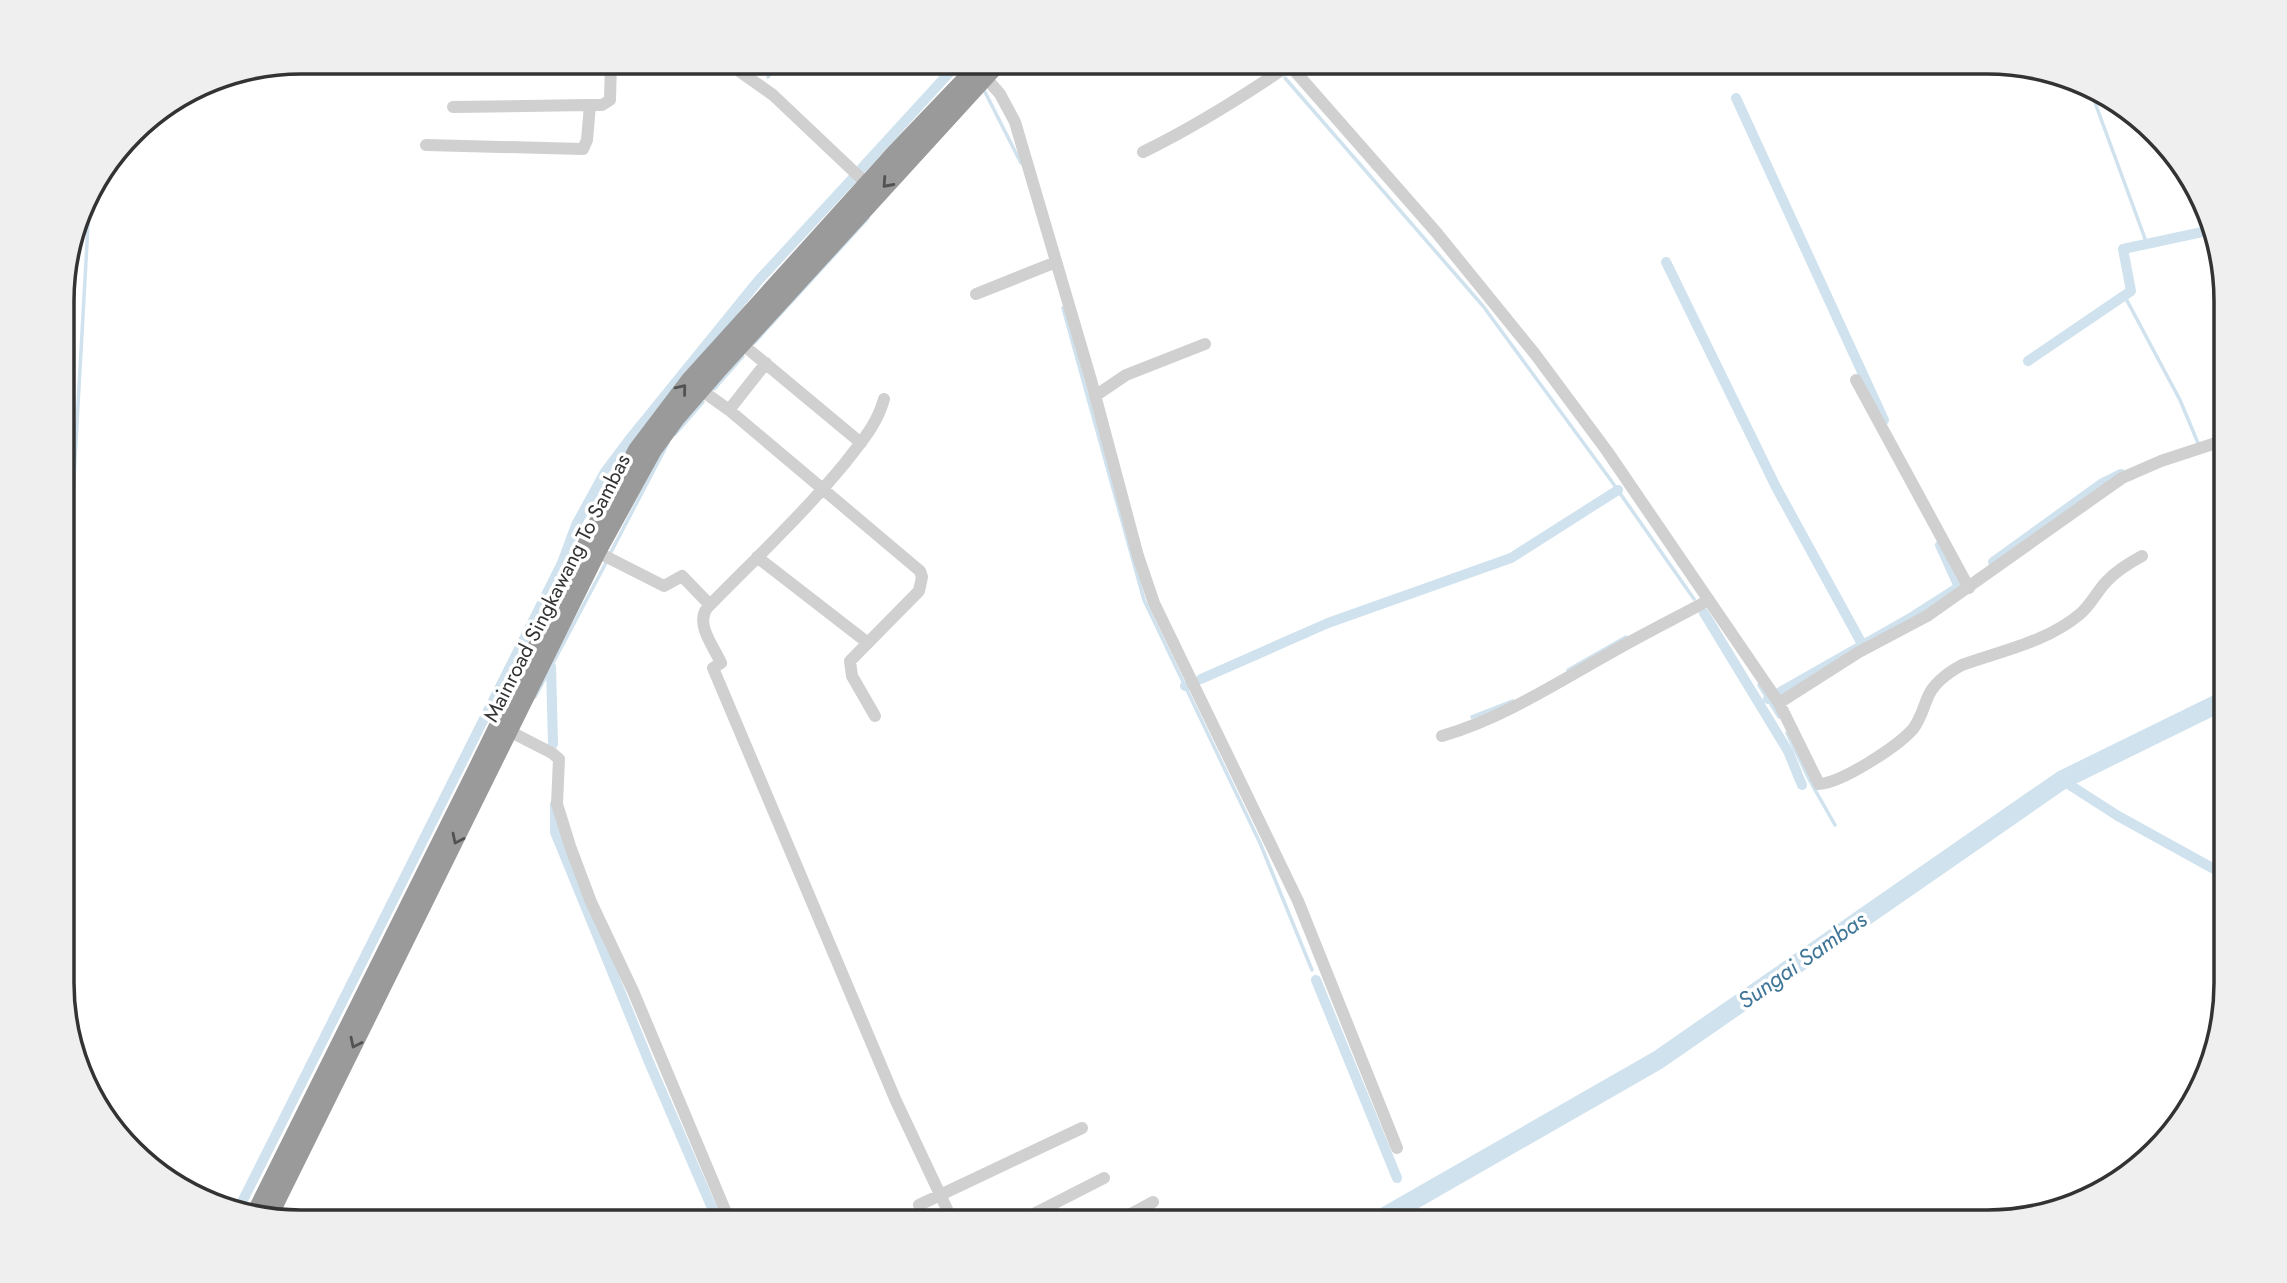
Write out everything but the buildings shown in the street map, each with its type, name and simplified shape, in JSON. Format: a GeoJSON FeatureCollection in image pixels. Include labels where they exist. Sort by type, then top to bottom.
{"type":"FeatureCollection","features":[{"type":"Feature","properties":{"kind":"highway","name":"Mainroad Singkawang To Sambas"},"geometry":{"type":"LineString","coordinates":[[259,1206],[528,681],[653,450],[677,417],[742,344],[833,233],[867,184],[980,74]]}},
{"type":"Feature","properties":{"kind":"highway","name":"Mainroad Singkawang To Sambas"},"geometry":{"type":"LineString","coordinates":[[273,1208],[509,731],[528,681],[613,492],[647,435],[690,380],[930,135],[981,74]]}},
{"type":"Feature","properties":{"kind":"street"},"geometry":{"type":"LineString","coordinates":[[453,107],[602,105],[610,100],[611,74]]}},
{"type":"Feature","properties":{"kind":"street"},"geometry":{"type":"LineString","coordinates":[[743,74],[772,95],[867,184]]}},
{"type":"Feature","properties":{"kind":"street"},"geometry":{"type":"LineString","coordinates":[[987,74],[1015,122],[1095,396],[1138,556],[1154,603],[1298,901],[1397,1148]]}},
{"type":"Feature","properties":{"kind":"street"},"geometry":{"type":"LineString","coordinates":[[1143,152],[1173,138],[1242,97],[1272,74]]}},
{"type":"Feature","properties":{"kind":"street"},"geometry":{"type":"LineString","coordinates":[[1297,74],[1436,232],[1526,343],[1607,451],[1779,703],[1819,784],[1828,783],[1863,766],[1905,736],[1918,720],[1932,688],[1950,671],[2040,638],[2062,626],[2080,614],[2108,579],[2142,556]]}},
{"type":"Feature","properties":{"kind":"street"},"geometry":{"type":"LineString","coordinates":[[426,145],[583,149],[587,140],[590,106]]}},
{"type":"Feature","properties":{"kind":"street"},"geometry":{"type":"LineString","coordinates":[[976,294],[1056,262]]}},
{"type":"Feature","properties":{"kind":"street"},"geometry":{"type":"LineString","coordinates":[[742,344],[861,443]]}},
{"type":"Feature","properties":{"kind":"street"},"geometry":{"type":"LineString","coordinates":[[1095,396],[1126,375],[1205,344]]}},
{"type":"Feature","properties":{"kind":"street"},"geometry":{"type":"LineString","coordinates":[[729,410],[766,363]]}},
{"type":"Feature","properties":{"kind":"street"},"geometry":{"type":"LineString","coordinates":[[1856,380],[1969,588]]}},
{"type":"Feature","properties":{"kind":"street"},"geometry":{"type":"LineString","coordinates":[[701,390],[729,410],[920,571],[922,577],[919,591],[849,665],[852,676],[875,716]]}},
{"type":"Feature","properties":{"kind":"street"},"geometry":{"type":"LineString","coordinates":[[884,399],[875,425],[861,443],[822,490],[710,605],[704,612],[703,624],[721,663],[713,668],[896,1101],[947,1210]]}},
{"type":"Feature","properties":{"kind":"street"},"geometry":{"type":"LineString","coordinates":[[1779,703],[1859,652],[1927,616],[2122,478],[2161,461],[2213,444]]}},
{"type":"Feature","properties":{"kind":"street"},"geometry":{"type":"LineString","coordinates":[[598,552],[664,586],[682,576],[710,605]]}},
{"type":"Feature","properties":{"kind":"street"},"geometry":{"type":"LineString","coordinates":[[757,557],[868,643]]}},
{"type":"Feature","properties":{"kind":"street"},"geometry":{"type":"LineString","coordinates":[[1442,736],[1470,728],[1532,699],[1709,600]]}},
{"type":"Feature","properties":{"kind":"street"},"geometry":{"type":"LineString","coordinates":[[509,731],[559,759],[557,804],[570,846],[725,1210]]}},
{"type":"Feature","properties":{"kind":"street"},"geometry":{"type":"LineString","coordinates":[[919,1205],[1082,1128]]}},
{"type":"Feature","properties":{"kind":"street"},"geometry":{"type":"LineString","coordinates":[[1042,1210],[1104,1178]]}},
{"type":"Feature","properties":{"kind":"street"},"geometry":{"type":"LineString","coordinates":[[1139,1210],[1153,1202]]}},
{"type":"Feature","properties":{"kind":"waterway"},"geometry":{"type":"LineString","coordinates":[[862,168],[948,74]]}},
{"type":"Feature","properties":{"kind":"waterway"},"geometry":{"type":"LineString","coordinates":[[1285,78],[1483,306],[1694,599]]}},
{"type":"Feature","properties":{"kind":"waterway"},"geometry":{"type":"LineString","coordinates":[[984,90],[1021,163]]}},
{"type":"Feature","properties":{"kind":"waterway"},"geometry":{"type":"LineString","coordinates":[[1736,98],[1884,420]]}},
{"type":"Feature","properties":{"kind":"waterway"},"geometry":{"type":"LineString","coordinates":[[2095,101],[2147,244]]}},
{"type":"Feature","properties":{"kind":"waterway"},"geometry":{"type":"LineString","coordinates":[[242,1202],[562,563],[576,525],[605,472],[758,281],[853,178]]}},
{"type":"Feature","properties":{"kind":"waterway"},"geometry":{"type":"LineString","coordinates":[[754,343],[868,218]]}},
{"type":"Feature","properties":{"kind":"waterway"},"geometry":{"type":"LineString","coordinates":[[74,478],[88,222]]}},
{"type":"Feature","properties":{"kind":"waterway"},"geometry":{"type":"LineString","coordinates":[[2028,361],[2131,291],[2123,249],[2202,232]]}},
{"type":"Feature","properties":{"kind":"waterway"},"geometry":{"type":"LineString","coordinates":[[1666,262],[1776,487],[1862,644]]}},
{"type":"Feature","properties":{"kind":"waterway"},"geometry":{"type":"LineString","coordinates":[[2124,295],[2180,400],[2198,443]]}},
{"type":"Feature","properties":{"kind":"waterway"},"geometry":{"type":"LineString","coordinates":[[1063,308],[1144,600],[1260,843],[1312,970]]}},
{"type":"Feature","properties":{"kind":"waterway"},"geometry":{"type":"LineString","coordinates":[[714,389],[743,356]]}},
{"type":"Feature","properties":{"kind":"waterway"},"geometry":{"type":"LineString","coordinates":[[675,434],[703,402]]}},
{"type":"Feature","properties":{"kind":"waterway"},"geometry":{"type":"LineString","coordinates":[[610,554],[668,443]]}},
{"type":"Feature","properties":{"kind":"waterway"},"geometry":{"type":"LineString","coordinates":[[1993,562],[2101,484],[2121,474]]}},
{"type":"Feature","properties":{"kind":"waterway"},"geometry":{"type":"LineString","coordinates":[[1201,679],[1328,623],[1511,558],[1618,490]]}},
{"type":"Feature","properties":{"kind":"waterway"},"geometry":{"type":"LineString","coordinates":[[1768,699],[1912,617],[1959,587],[1940,545]]}},
{"type":"Feature","properties":{"kind":"waterway"},"geometry":{"type":"LineString","coordinates":[[535,697],[607,561]]}},
{"type":"Feature","properties":{"kind":"waterway"},"geometry":{"type":"LineString","coordinates":[[1704,613],[1788,751],[1802,785]]}},
{"type":"Feature","properties":{"kind":"waterway"},"geometry":{"type":"LineString","coordinates":[[1568,670],[1626,637]]}},
{"type":"Feature","properties":{"kind":"waterway"},"geometry":{"type":"LineString","coordinates":[[551,667],[553,744]]}},
{"type":"Feature","properties":{"kind":"waterway"},"geometry":{"type":"LineString","coordinates":[[1759,685],[1779,717]]}},
{"type":"Feature","properties":{"kind":"waterway"},"geometry":{"type":"LineString","coordinates":[[1472,717],[1513,701]]}},
{"type":"Feature","properties":{"kind":"waterway","name":"Sungai Sambas"},"geometry":{"type":"LineString","coordinates":[[1397,1209],[1658,1060],[2062,780],[2213,706]]}},
{"type":"Feature","properties":{"kind":"waterway"},"geometry":{"type":"LineString","coordinates":[[1787,733],[1835,825]]}},
{"type":"Feature","properties":{"kind":"waterway"},"geometry":{"type":"LineString","coordinates":[[2062,780],[2118,816],[2213,868]]}},
{"type":"Feature","properties":{"kind":"waterway"},"geometry":{"type":"LineString","coordinates":[[555,804],[555,832],[713,1210]]}},
{"type":"Feature","properties":{"kind":"waterway"},"geometry":{"type":"LineString","coordinates":[[1316,980],[1397,1178]]}}]}
